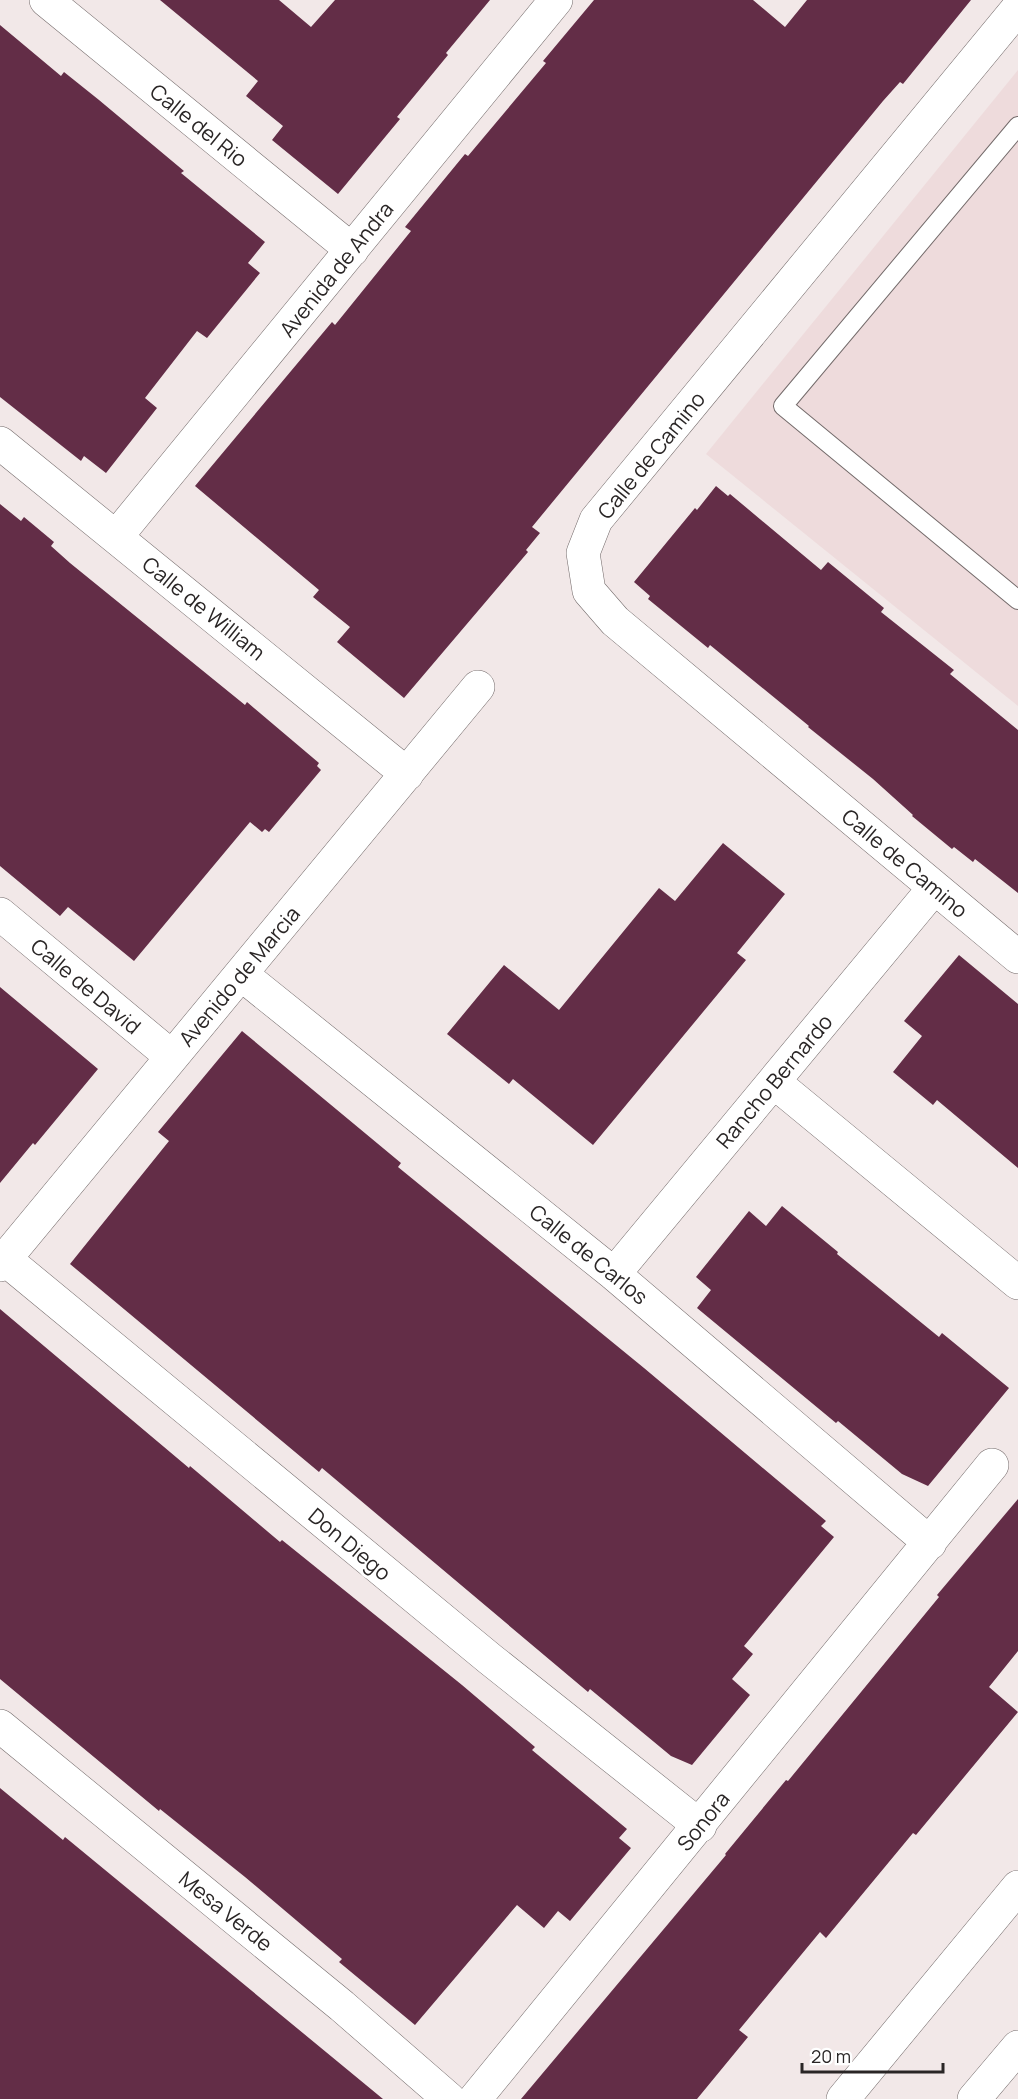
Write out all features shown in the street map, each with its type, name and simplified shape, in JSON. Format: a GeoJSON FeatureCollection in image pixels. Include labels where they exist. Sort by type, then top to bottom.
{"type":"FeatureCollection","features":[{"type":"Feature","properties":{"kind":"street","name":"Avenida de Andra"},"geometry":{"type":"LineString","coordinates":[[116,537],[556,0]]}},
{"type":"Feature","properties":{"kind":"street","name":"Calle del Rio"},"geometry":{"type":"LineString","coordinates":[[58,4],[352,250]]}},
{"type":"Feature","properties":{"kind":"street","name":"Calle de Camino"},"geometry":{"type":"LineString","coordinates":[[1018,8],[596,520],[582,553],[589,591],[615,621],[1018,957]]}},
{"type":"Feature","properties":{"kind":"street","name":"Calle de William"},"geometry":{"type":"LineString","coordinates":[[0,443],[407,774]]}},
{"type":"Feature","properties":{"kind":"street","name":"Avenido de Marcia"},"geometry":{"type":"LineString","coordinates":[[2,1262],[478,687]]}},
{"type":"Feature","properties":{"kind":"street","name":"Rancho Bernardo"},"geometry":{"type":"LineString","coordinates":[[614,1274],[934,888]]}},
{"type":"Feature","properties":{"kind":"street","name":"Calle de David"},"geometry":{"type":"LineString","coordinates":[[0,914],[172,1057]]}},
{"type":"Feature","properties":{"kind":"street","name":"Calle de Carlos"},"geometry":{"type":"LineString","coordinates":[[241,974],[614,1274],[930,1543]]}},
{"type":"Feature","properties":{"kind":"street"},"geometry":{"type":"LineString","coordinates":[[774,1082],[1018,1283]]}},
{"type":"Feature","properties":{"kind":"street","name":"Don Diego"},"geometry":{"type":"LineString","coordinates":[[2,1262],[490,1659],[700,1826]]}},
{"type":"Feature","properties":{"kind":"street","name":"Sonora"},"geometry":{"type":"LineString","coordinates":[[475,2099],[700,1826],[992,1465]]}},
{"type":"Feature","properties":{"kind":"street","name":"Mesa Verde"},"geometry":{"type":"LineString","coordinates":[[0,1726],[342,2006],[449,2099]]}},
{"type":"Feature","properties":{"kind":"street"},"geometry":{"type":"LineString","coordinates":[[843,2099],[1018,1887]]}},
{"type":"Feature","properties":{"kind":"street"},"geometry":{"type":"LineString","coordinates":[[974,2099],[1018,2047]]}},
{"type":"Feature","properties":{"kind":"lane"},"geometry":{"type":"LineString","coordinates":[[1018,126],[783,406],[1018,600]]}},
{"type":"Feature","properties":{"kind":"shaded area"},"geometry":{"type":"Polygon","coordinates":[[[1018,70],[1018,706],[706,454],[1018,70]]]}},
{"type":"Feature","properties":{"kind":"building"},"geometry":{"type":"Polygon","coordinates":[[[160,0],[279,0],[311,27],[335,0],[490,0],[397,117],[400,119],[338,194],[272,140],[283,126],[246,96],[258,81],[160,0]]]}},
{"type":"Feature","properties":{"kind":"building"},"geometry":{"type":"Polygon","coordinates":[[[594,0],[753,0],[785,27],[807,0],[971,0],[903,84],[900,82],[883,101],[532,527],[540,533],[526,550],[528,552],[404,698],[337,642],[350,627],[313,597],[319,590],[195,486],[332,322],[335,325],[411,231],[405,227],[465,154],[468,156],[546,63],[543,61],[594,0]]]}},
{"type":"Feature","properties":{"kind":"building"},"geometry":{"type":"Polygon","coordinates":[[[0,25],[61,76],[64,72],[99,100],[184,171],[181,173],[265,242],[248,263],[260,273],[207,338],[197,331],[145,398],[157,408],[106,473],[84,456],[81,461],[0,397],[0,25]]]}},
{"type":"Feature","properties":{"kind":"building"},"geometry":{"type":"Polygon","coordinates":[[[716,486],[728,496],[730,494],[821,570],[828,562],[884,608],[881,612],[954,670],[950,674],[1018,730],[1018,893],[975,859],[973,862],[954,847],[952,849],[809,726],[710,645],[708,648],[648,599],[650,596],[634,582],[716,486]]]}},
{"type":"Feature","properties":{"kind":"building"},"geometry":{"type":"Polygon","coordinates":[[[0,504],[21,521],[24,517],[54,542],[51,546],[70,563],[245,705],[247,702],[319,763],[317,766],[321,770],[269,832],[265,829],[262,832],[250,822],[134,961],[68,907],[60,916],[0,866],[0,504]]]}},
{"type":"Feature","properties":{"kind":"building"},"geometry":{"type":"Polygon","coordinates":[[[723,843],[785,894],[737,953],[746,960],[593,1145],[513,1079],[509,1084],[447,1034],[504,965],[559,1010],[659,888],[675,901],[723,843]]]}},
{"type":"Feature","properties":{"kind":"building"},"geometry":{"type":"Polygon","coordinates":[[[959,955],[1018,1004],[1018,1168],[937,1100],[933,1105],[893,1072],[922,1036],[904,1021],[959,955]]]}},
{"type":"Feature","properties":{"kind":"building"},"geometry":{"type":"Polygon","coordinates":[[[0,987],[98,1069],[0,1183],[0,987]]]}},
{"type":"Feature","properties":{"kind":"building"},"geometry":{"type":"Polygon","coordinates":[[[242,1031],[401,1163],[398,1167],[644,1368],[826,1521],[821,1526],[834,1537],[744,1646],[753,1654],[732,1679],[750,1695],[692,1765],[671,1756],[590,1689],[588,1692],[322,1468],[319,1472],[70,1264],[169,1141],[158,1132],[242,1031]]]}},
{"type":"Feature","properties":{"kind":"building"},"geometry":{"type":"Polygon","coordinates":[[[782,1206],[939,1337],[942,1333],[1009,1388],[928,1486],[902,1474],[838,1421],[836,1423],[697,1308],[711,1290],[696,1277],[749,1211],[766,1226],[782,1206]]]}},
{"type":"Feature","properties":{"kind":"building"},"geometry":{"type":"Polygon","coordinates":[[[0,1309],[189,1468],[190,1466],[280,1542],[282,1540],[462,1685],[535,1747],[532,1750],[627,1829],[619,1838],[631,1848],[570,1921],[558,1911],[544,1928],[517,1905],[415,2025],[339,1962],[342,1959],[245,1877],[160,1809],[159,1811],[0,1679],[0,1309]]]}},
{"type":"Feature","properties":{"kind":"building"},"geometry":{"type":"Polygon","coordinates":[[[1018,1499],[1018,1651],[989,1687],[1018,1712],[916,1835],[913,1833],[826,1938],[820,1932],[739,2030],[748,2037],[697,2099],[521,2099],[786,1780],[788,1781],[939,1597],[937,1595],[1018,1499]]]}},
{"type":"Feature","properties":{"kind":"building"},"geometry":{"type":"Polygon","coordinates":[[[0,1788],[63,1840],[65,1837],[383,2099],[0,2099],[0,1788]]]}}]}
